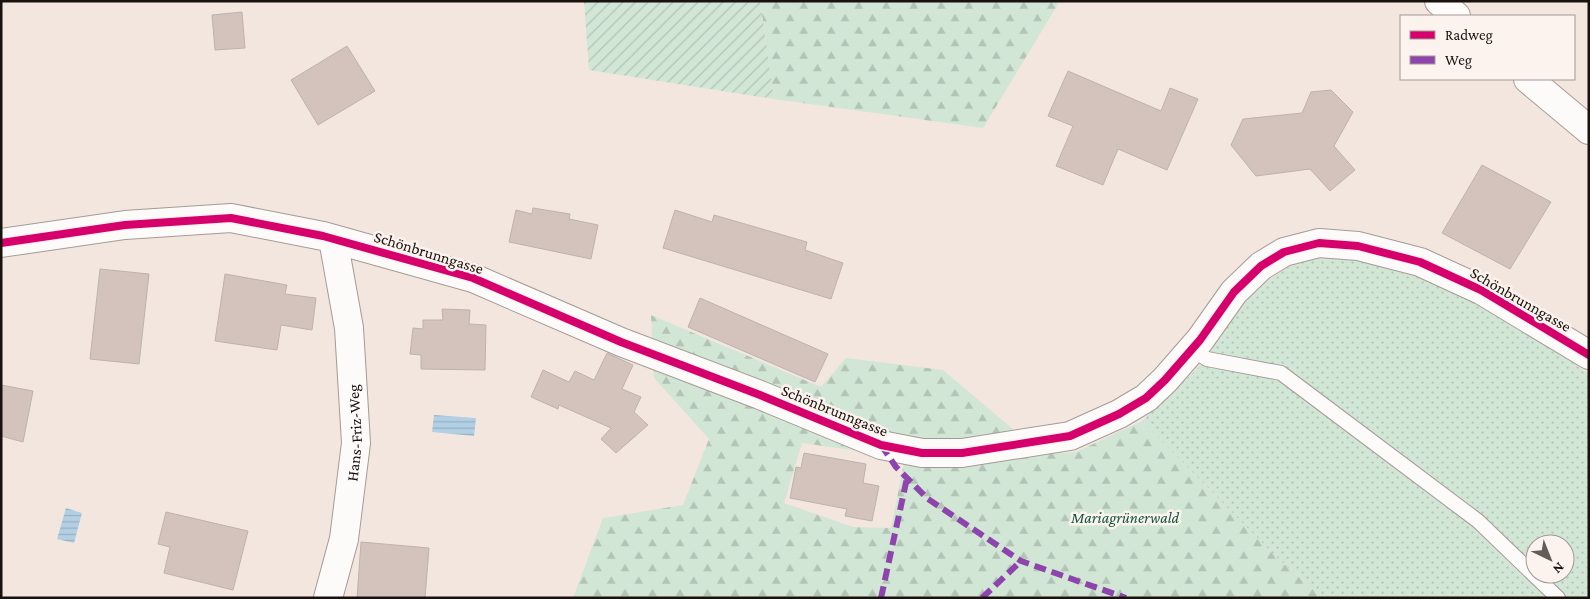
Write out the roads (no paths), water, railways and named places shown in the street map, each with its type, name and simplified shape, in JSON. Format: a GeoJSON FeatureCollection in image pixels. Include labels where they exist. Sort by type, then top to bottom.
{"type":"FeatureCollection","features":[{"type":"Feature","properties":{"kind":"street"},"geometry":{"type":"LineString","coordinates":[[1439,1],[1455,15]]}},
{"type":"Feature","properties":{"kind":"street"},"geometry":{"type":"LineString","coordinates":[[1529,80],[1589,130]]}},
{"type":"Feature","properties":{"kind":"street","name":"Schönbrunngasse"},"geometry":{"type":"LineString","coordinates":[[1,243],[125,225],[232,218],[333,239],[473,278],[621,342],[760,394],[881,445],[922,452],[962,453],[1070,436],[1119,414],[1146,398],[1191,349],[1234,292],[1261,266],[1284,252],[1319,243],[1358,246],[1420,262],[1482,290],[1589,355]]}},
{"type":"Feature","properties":{"kind":"street","name":"Hans-Friz-Weg"},"geometry":{"type":"LineString","coordinates":[[328,598],[344,539],[356,443],[349,328],[333,239]]}},
{"type":"Feature","properties":{"kind":"lane"},"geometry":{"type":"LineString","coordinates":[[1191,349],[1207,359],[1281,373],[1478,521],[1558,598]]}},
{"type":"Feature","properties":{"kind":"water"},"geometry":{"type":"Polygon","coordinates":[[[434,415],[476,418],[474,436],[432,432],[434,415]]]}},
{"type":"Feature","properties":{"kind":"water"},"geometry":{"type":"Polygon","coordinates":[[[66,508],[82,513],[74,543],[57,539],[66,508]]]}},
{"type":"Feature","properties":{"kind":"park label","name":"Mariagrünerwald"},"geometry":{"type":"Point","coordinates":[1125,517]}}]}
